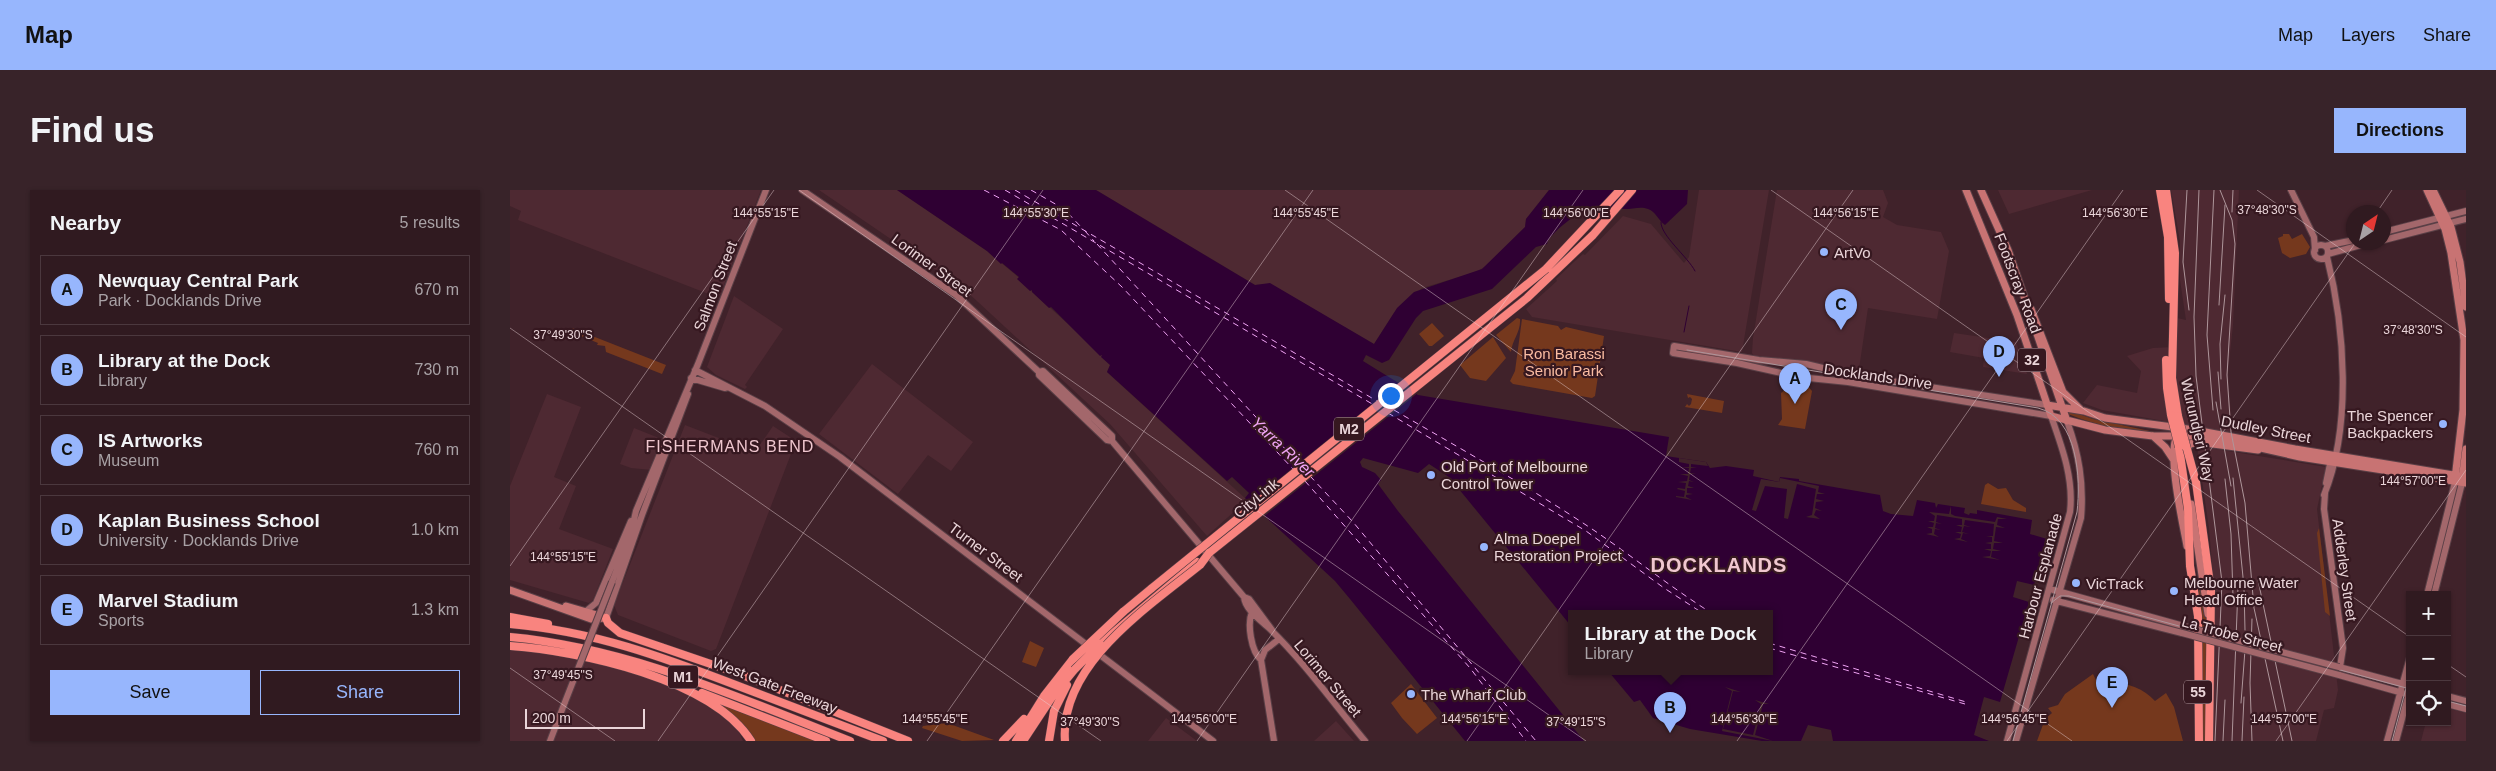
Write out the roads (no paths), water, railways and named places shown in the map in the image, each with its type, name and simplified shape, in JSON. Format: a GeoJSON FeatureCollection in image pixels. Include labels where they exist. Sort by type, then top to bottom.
{"type":"FeatureCollection","features":[{"type":"Feature","properties":{"kind":"highway"},"geometry":{"type":"LineString","coordinates":[[1591,222],[1614,190]]}},
{"type":"Feature","properties":{"kind":"highway","name":"CityLink"},"geometry":{"type":"LineString","coordinates":[[1016,741],[1066,667],[1117,617],[1546,269],[1620,190]]}},
{"type":"Feature","properties":{"kind":"highway","name":"CityLink"},"geometry":{"type":"LineString","coordinates":[[1023,741],[1030,718],[1074,670],[1145,604],[1512,311],[1574,255],[1611,216],[1632,190]]}},
{"type":"Feature","properties":{"kind":"highway"},"geometry":{"type":"LineString","coordinates":[[1611,216],[1637,190]]}},
{"type":"Feature","properties":{"kind":"highway","name":"Wurundjeri Way"},"geometry":{"type":"LineString","coordinates":[[2160,190],[2170,257],[2166,383],[2182,466],[2190,533],[2190,566],[2198,625],[2199,741]]}},
{"type":"Feature","properties":{"kind":"highway","name":"Wurundjeri Way"},"geometry":{"type":"LineString","coordinates":[[2166,190],[2175,254],[2171,359],[2173,389],[2196,482],[2211,591],[2209,741]]}},
{"type":"Feature","properties":{"kind":"highway","name":"M2"},"geometry":{"type":"LineString","coordinates":[[1065,741],[1066,720],[1071,699],[1088,668],[1129,624],[1200,565],[1209,553]]}},
{"type":"Feature","properties":{"kind":"highway"},"geometry":{"type":"LineString","coordinates":[[510,618],[539,622],[578,634]]}},
{"type":"Feature","properties":{"kind":"highway"},"geometry":{"type":"LineString","coordinates":[[606,618],[608,624],[620,633],[797,697],[908,741]]}},
{"type":"Feature","properties":{"kind":"highway","name":"West Gate Freeway"},"geometry":{"type":"LineString","coordinates":[[510,624],[578,634],[620,643],[679,663],[883,741]]}},
{"type":"Feature","properties":{"kind":"highway","name":"West Gate Freeway"},"geometry":{"type":"LineString","coordinates":[[510,637],[574,645],[626,658],[688,678],[850,741]]}},
{"type":"Feature","properties":{"kind":"highway"},"geometry":{"type":"LineString","coordinates":[[620,643],[648,648],[797,697]]}},
{"type":"Feature","properties":{"kind":"highway","name":"M1"},"geometry":{"type":"LineString","coordinates":[[510,646],[564,653],[631,669],[694,690],[826,741]]}},
{"type":"Feature","properties":{"kind":"highway"},"geometry":{"type":"LineString","coordinates":[[631,669],[676,686],[718,706],[736,721],[751,741]]}},
{"type":"Feature","properties":{"kind":"highway","name":"M2"},"geometry":{"type":"LineString","coordinates":[[1049,741],[1054,710],[1074,670]]}},
{"type":"Feature","properties":{"kind":"highway","name":"M2"},"geometry":{"type":"LineString","coordinates":[[1003,741],[1030,718]]}},
{"type":"Feature","properties":{"kind":"main road","name":"Footscray Road"},"geometry":{"type":"LineString","coordinates":[[1966,190],[2006,286],[2051,416]]}},
{"type":"Feature","properties":{"kind":"main road","name":"Footscray Road"},"geometry":{"type":"LineString","coordinates":[[1981,190],[2008,250],[2024,295],[2033,328],[2067,421]]}},
{"type":"Feature","properties":{"kind":"main road"},"geometry":{"type":"LineString","coordinates":[[2426,190],[2443,216]]}},
{"type":"Feature","properties":{"kind":"main road"},"geometry":{"type":"LineString","coordinates":[[2433,190],[2458,251],[2466,307]]}},
{"type":"Feature","properties":{"kind":"main road"},"geometry":{"type":"LineString","coordinates":[[2446,224],[2463,320],[2465,380],[2461,479]]}},
{"type":"Feature","properties":{"kind":"main road","name":"Footscray Road"},"geometry":{"type":"LineString","coordinates":[[2024,295],[2038,322],[2063,392],[2071,402],[2084,412]]}},
{"type":"Feature","properties":{"kind":"main road","name":"Dudley Street"},"geometry":{"type":"LineString","coordinates":[[2047,405],[2104,418],[2188,429],[2333,458],[2461,479]]}},
{"type":"Feature","properties":{"kind":"main road","name":"32"},"geometry":{"type":"LineString","coordinates":[[2051,416],[2067,421]]}},
{"type":"Feature","properties":{"kind":"main road","name":"Dudley Street"},"geometry":{"type":"LineString","coordinates":[[2067,421],[2105,430],[2176,438],[2196,436],[2234,442],[2264,450],[2333,458]]}},
{"type":"Feature","properties":{"kind":"main road"},"geometry":{"type":"LineString","coordinates":[[2157,426],[2176,438],[2188,429]]}},
{"type":"Feature","properties":{"kind":"main road"},"geometry":{"type":"LineString","coordinates":[[2153,436],[2165,447],[2174,462]]}},
{"type":"Feature","properties":{"kind":"main road","name":"Wurundjeri Way"},"geometry":{"type":"LineString","coordinates":[[2176,438],[2183,454],[2204,580],[2209,646]]}},
{"type":"Feature","properties":{"kind":"main road","name":"55"},"geometry":{"type":"LineString","coordinates":[[2174,462],[2176,438]]}},
{"type":"Feature","properties":{"kind":"main road"},"geometry":{"type":"LineString","coordinates":[[2183,454],[2190,444],[2198,442],[2264,450]]}},
{"type":"Feature","properties":{"kind":"main road","name":"Wurundjeri Way"},"geometry":{"type":"LineString","coordinates":[[2174,462],[2190,566]]}},
{"type":"Feature","properties":{"kind":"main road"},"geometry":{"type":"LineString","coordinates":[[2193,582],[2204,580]]}},
{"type":"Feature","properties":{"kind":"main road"},"geometry":{"type":"LineString","coordinates":[[510,590],[606,618]]}},
{"type":"Feature","properties":{"kind":"main road"},"geometry":{"type":"LineString","coordinates":[[544,600],[591,619],[606,618]]}},
{"type":"Feature","properties":{"kind":"street","name":"Salmon Street"},"geometry":{"type":"LineString","coordinates":[[550,741],[766,190]]}},
{"type":"Feature","properties":{"kind":"street","name":"Lorimer Street"},"geometry":{"type":"LineString","coordinates":[[802,190],[958,297],[1039,372],[1043,371],[1098,421],[1244,597],[1249,599],[1279,639],[1365,741]]}},
{"type":"Feature","properties":{"kind":"street"},"geometry":{"type":"LineString","coordinates":[[2291,190],[2314,237],[2323,246],[2326,257],[2336,324],[2337,409]]}},
{"type":"Feature","properties":{"kind":"street"},"geometry":{"type":"LineString","coordinates":[[2391,230],[2466,211]]}},
{"type":"Feature","properties":{"kind":"street"},"geometry":{"type":"LineString","coordinates":[[2391,238],[2466,219]]}},
{"type":"Feature","properties":{"kind":"street"},"geometry":{"type":"LineString","coordinates":[[2415,224],[2417,231]]}},
{"type":"Feature","properties":{"kind":"street"},"geometry":{"type":"LineString","coordinates":[[2314,237],[2315,256],[2326,257],[2348,250]]}},
{"type":"Feature","properties":{"kind":"street"},"geometry":{"type":"LineString","coordinates":[[2315,250],[2323,246],[2346,242]]}},
{"type":"Feature","properties":{"kind":"street","name":"Adderley Street"},"geometry":{"type":"LineString","coordinates":[[2326,257],[2335,298],[2340,341],[2341,398],[2333,458],[2324,496],[2324,509],[2343,648],[2349,670]]}},
{"type":"Feature","properties":{"kind":"street","name":"Docklands Drive"},"geometry":{"type":"LineString","coordinates":[[2047,405],[1861,377],[1808,365],[1676,350],[1804,378],[1860,384],[2051,416]]}},
{"type":"Feature","properties":{"kind":"street"},"geometry":{"type":"LineString","coordinates":[[1743,365],[1747,358]]}},
{"type":"Feature","properties":{"kind":"street","name":"Turner Street"},"geometry":{"type":"LineString","coordinates":[[696,368],[771,410],[846,462],[1213,741]]}},
{"type":"Feature","properties":{"kind":"street"},"geometry":{"type":"LineString","coordinates":[[1860,384],[1861,377]]}},
{"type":"Feature","properties":{"kind":"street","name":"Turner Street"},"geometry":{"type":"LineString","coordinates":[[692,378],[738,392]]}},
{"type":"Feature","properties":{"kind":"street","name":"Harbour Esplanade"},"geometry":{"type":"LineString","coordinates":[[2008,741],[2068,524],[2071,501],[2067,465],[2051,416]]}},
{"type":"Feature","properties":{"kind":"street","name":"Harbour Esplanade"},"geometry":{"type":"LineString","coordinates":[[2016,741],[2079,528],[2082,504],[2079,460],[2067,421]]}},
{"type":"Feature","properties":{"kind":"street"},"geometry":{"type":"LineString","coordinates":[[2435,591],[2439,563],[2461,479]]}},
{"type":"Feature","properties":{"kind":"street","name":"Salmon Street"},"geometry":{"type":"LineString","coordinates":[[585,612],[593,607],[598,599],[639,513]]}},
{"type":"Feature","properties":{"kind":"street","name":"Salmon Street"},"geometry":{"type":"LineString","coordinates":[[606,618],[639,513]]}},
{"type":"Feature","properties":{"kind":"street"},"geometry":{"type":"LineString","coordinates":[[2428,591],[2439,563]]}},
{"type":"Feature","properties":{"kind":"street","name":"La Trobe Street"},"geometry":{"type":"LineString","coordinates":[[2050,589],[2182,630],[2406,693]]}},
{"type":"Feature","properties":{"kind":"street","name":"Lorimer Street"},"geometry":{"type":"LineString","coordinates":[[1244,597],[1244,602],[1252,612],[1272,630]]}},
{"type":"Feature","properties":{"kind":"street","name":"La Trobe Street"},"geometry":{"type":"LineString","coordinates":[[2047,598],[2340,667],[2406,685]]}},
{"type":"Feature","properties":{"kind":"street"},"geometry":{"type":"LineString","coordinates":[[598,599],[605,604],[612,603]]}},
{"type":"Feature","properties":{"kind":"street"},"geometry":{"type":"LineString","coordinates":[[1252,612],[1250,629],[1254,650],[1261,660],[1274,741]]}},
{"type":"Feature","properties":{"kind":"street"},"geometry":{"type":"LineString","coordinates":[[1261,660],[1265,650],[1279,639]]}},
{"type":"Feature","properties":{"kind":"street","name":"Adderley Street"},"geometry":{"type":"LineString","coordinates":[[2340,667],[2343,648]]}},
{"type":"Feature","properties":{"kind":"street"},"geometry":{"type":"LineString","coordinates":[[2387,741],[2406,670]]}},
{"type":"Feature","properties":{"kind":"street"},"geometry":{"type":"LineString","coordinates":[[2451,697],[2466,701]]}},
{"type":"Feature","properties":{"kind":"street"},"geometry":{"type":"LineString","coordinates":[[2451,705],[2466,709]]}},
{"type":"Feature","properties":{"kind":"street"},"geometry":{"type":"LineString","coordinates":[[2396,741],[2406,707]]}},
{"type":"Feature","properties":{"kind":"water","name":"Yarra River"},"geometry":{"type":"Polygon","coordinates":[[[897,190],[1096,190],[1255,285],[1270,283],[1374,344],[1397,308],[1414,292],[1482,269],[1525,227],[1526,219],[1549,190],[1688,190],[1687,204],[1665,225],[1651,210],[1645,208],[1621,209],[1594,206],[1589,208],[1559,228],[1547,244],[1536,247],[1492,289],[1423,311],[1416,318],[1389,360],[1382,363],[1366,355],[1363,361],[1418,395],[1669,437],[1666,456],[1706,462],[1710,468],[1726,466],[1754,470],[1753,476],[1779,482],[1780,477],[1799,479],[1799,481],[1880,495],[1883,511],[1891,514],[1913,516],[1917,500],[1935,503],[1936,508],[1938,504],[1965,508],[1964,513],[1969,515],[1970,513],[1977,514],[1977,510],[2032,520],[2030,534],[2047,539],[2034,585],[2017,581],[2013,597],[2029,602],[2000,702],[1984,697],[1974,735],[1989,741],[1833,741],[1831,730],[1808,725],[1801,741],[1762,741],[1690,729],[1653,718],[1640,700],[1634,702],[1612,675],[1773,675],[1773,610],[1568,610],[1568,622],[1449,477],[1429,464],[1418,473],[1363,458],[1360,462],[1362,467],[1375,473],[1381,480],[1378,484],[1398,511],[1584,741],[1465,741],[1335,581],[1245,498],[1249,493],[1232,477],[1227,481],[1107,372],[1110,365],[1101,357],[1102,355],[1100,356],[1051,307],[1049,308],[1032,290],[1030,291],[1017,279],[1019,277],[987,251],[897,190]]]}},
{"type":"Feature","properties":{"kind":"waterway"},"geometry":{"type":"LineString","coordinates":[[1661,222],[1669,240],[1695,271]]}},
{"type":"Feature","properties":{"kind":"waterway"},"geometry":{"type":"LineString","coordinates":[[1684,332],[1689,306]]}},
{"type":"Feature","properties":{"kind":"tram line"},"geometry":{"type":"LineString","coordinates":[[1687,350],[2038,408],[2051,414],[2062,424],[2074,451],[2077,467],[2077,512],[2013,741]]}},
{"type":"Feature","properties":{"kind":"tram line"},"geometry":{"type":"LineString","coordinates":[[2051,603],[2060,596],[2069,596],[2406,688]]}},
{"type":"Feature","properties":{"kind":"tram line"},"geometry":{"type":"LineString","coordinates":[[2392,741],[2408,681]]}},
{"type":"Feature","properties":{"kind":"tram line"},"geometry":{"type":"LineString","coordinates":[[2451,702],[2466,706]]}},
{"type":"Feature","properties":{"kind":"railway"},"geometry":{"type":"LineString","coordinates":[[2187,190],[2183,262],[2189,310]]}},
{"type":"Feature","properties":{"kind":"railway"},"geometry":{"type":"LineString","coordinates":[[2199,190],[2194,317],[2196,376],[2222,582],[2215,741]]}},
{"type":"Feature","properties":{"kind":"railway"},"geometry":{"type":"LineString","coordinates":[[2213,410],[2207,335],[2214,190]]}},
{"type":"Feature","properties":{"kind":"railway"},"geometry":{"type":"LineString","coordinates":[[2220,190],[2232,220],[2235,244],[2227,375],[2231,432],[2245,503],[2254,608],[2283,741]]}},
{"type":"Feature","properties":{"kind":"railway"},"geometry":{"type":"LineString","coordinates":[[2232,212],[2233,190]]}},
{"type":"Feature","properties":{"kind":"railway"},"geometry":{"type":"LineString","coordinates":[[2219,305],[2225,205]]}},
{"type":"Feature","properties":{"kind":"railway"},"geometry":{"type":"LineString","coordinates":[[2221,379],[2220,344],[2225,295]]}},
{"type":"Feature","properties":{"kind":"railway"},"geometry":{"type":"LineString","coordinates":[[2218,372],[2221,409]]}},
{"type":"Feature","properties":{"kind":"railway"},"geometry":{"type":"LineString","coordinates":[[2216,402],[2231,486]]}},
{"type":"Feature","properties":{"kind":"railway"},"geometry":{"type":"LineString","coordinates":[[2233,478],[2244,587],[2245,630]]}},
{"type":"Feature","properties":{"kind":"railway"},"geometry":{"type":"LineString","coordinates":[[2225,479],[2231,534],[2233,596]]}},
{"type":"Feature","properties":{"kind":"railway"},"geometry":{"type":"LineString","coordinates":[[2258,580],[2292,741]]}},
{"type":"Feature","properties":{"kind":"railway"},"geometry":{"type":"LineString","coordinates":[[2232,741],[2238,588]]}},
{"type":"Feature","properties":{"kind":"railway"},"geometry":{"type":"LineString","coordinates":[[2252,619],[2250,683],[2252,741]]}},
{"type":"Feature","properties":{"kind":"railway"},"geometry":{"type":"LineString","coordinates":[[2241,703],[2245,650]]}},
{"type":"Feature","properties":{"kind":"railway"},"geometry":{"type":"LineString","coordinates":[[2242,741],[2244,697]]}},
{"type":"Feature","properties":{"kind":"railway"},"geometry":{"type":"LineString","coordinates":[[2223,741],[2225,700]]}},
{"type":"Feature","properties":{"kind":"place","name":"ArtVo"},"geometry":{"type":"Point","coordinates":[1824,252]}},
{"type":"Feature","properties":{"kind":"place","name":"IS Artworks"},"geometry":{"type":"Point","coordinates":[1841,330]}},
{"type":"Feature","properties":{"kind":"place","name":"Kaplan Business School"},"geometry":{"type":"Point","coordinates":[1999,377]}},
{"type":"Feature","properties":{"kind":"place","name":"Newquay Central Park"},"geometry":{"type":"Point","coordinates":[1795,404]}},
{"type":"Feature","properties":{"kind":"place","name":"The Spencer Backpackers"},"geometry":{"type":"Point","coordinates":[2443,424]}},
{"type":"Feature","properties":{"kind":"place","name":"Old Port of Melbourne Control Tower"},"geometry":{"type":"Point","coordinates":[1431,475]}},
{"type":"Feature","properties":{"kind":"place","name":"Alma Doepel Restoration Project"},"geometry":{"type":"Point","coordinates":[1484,547]}},
{"type":"Feature","properties":{"kind":"place","name":"VicTrack"},"geometry":{"type":"Point","coordinates":[2076,583]}},
{"type":"Feature","properties":{"kind":"place","name":"Melbourne Water Head Office"},"geometry":{"type":"Point","coordinates":[2174,591]}},
{"type":"Feature","properties":{"kind":"place","name":"The Wharf Club"},"geometry":{"type":"Point","coordinates":[1411,694]}},
{"type":"Feature","properties":{"kind":"place","name":"Marvel Stadium"},"geometry":{"type":"Point","coordinates":[2112,708]}},
{"type":"Feature","properties":{"kind":"place","name":"Library at the Dock"},"geometry":{"type":"Point","coordinates":[1670,733]}},
{"type":"Feature","properties":{"kind":"district","name":"FISHERMANS BEND"},"geometry":{"type":"Point","coordinates":[730,446]}},
{"type":"Feature","properties":{"kind":"district","name":"DOCKLANDS"},"geometry":{"type":"Point","coordinates":[1719,565]}},
{"type":"Feature","properties":{"kind":"park label","name":"Ron Barassi Senior Park"},"geometry":{"type":"Point","coordinates":[1564,362]}}]}
